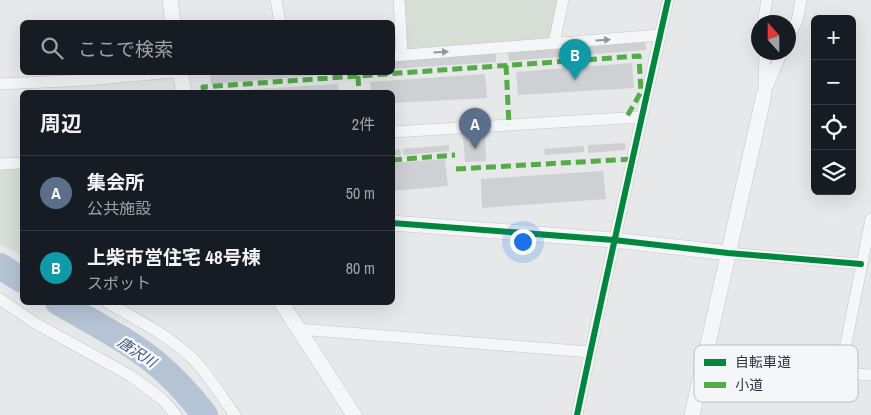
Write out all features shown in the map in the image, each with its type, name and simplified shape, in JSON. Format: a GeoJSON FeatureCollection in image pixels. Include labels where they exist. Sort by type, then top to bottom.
{"type":"FeatureCollection","features":[{"type":"Feature","properties":{"kind":"street"},"geometry":{"type":"LineString","coordinates":[[170,0],[173,20]]}},
{"type":"Feature","properties":{"kind":"street"},"geometry":{"type":"LineString","coordinates":[[276,0],[280,20]]}},
{"type":"Feature","properties":{"kind":"street"},"geometry":{"type":"LineString","coordinates":[[399,0],[397,55],[660,35]]}},
{"type":"Feature","properties":{"kind":"street"},"geometry":{"type":"LineString","coordinates":[[554,43],[563,0]]}},
{"type":"Feature","properties":{"kind":"street"},"geometry":{"type":"LineString","coordinates":[[577,415],[668,0]]}},
{"type":"Feature","properties":{"kind":"street"},"geometry":{"type":"LineString","coordinates":[[764,15],[767,0]]}},
{"type":"Feature","properties":{"kind":"street"},"geometry":{"type":"LineString","coordinates":[[796,23],[801,0]]}},
{"type":"Feature","properties":{"kind":"street"},"geometry":{"type":"LineString","coordinates":[[764,94],[765,60]]}},
{"type":"Feature","properties":{"kind":"street"},"geometry":{"type":"LineString","coordinates":[[708,345],[764,94],[779,60]]}},
{"type":"Feature","properties":{"kind":"street"},"geometry":{"type":"LineString","coordinates":[[0,84],[88,80],[142,75]]}},
{"type":"Feature","properties":{"kind":"street"},"geometry":{"type":"LineString","coordinates":[[181,75],[184,90]]}},
{"type":"Feature","properties":{"kind":"street"},"geometry":{"type":"LineString","coordinates":[[88,80],[89,90]]}},
{"type":"Feature","properties":{"kind":"street"},"geometry":{"type":"LineString","coordinates":[[395,132],[642,117]]}},
{"type":"Feature","properties":{"kind":"street"},"geometry":{"type":"LineString","coordinates":[[0,164],[20,163]]}},
{"type":"Feature","properties":{"kind":"street"},"geometry":{"type":"LineString","coordinates":[[845,345],[871,219]]}},
{"type":"Feature","properties":{"kind":"street"},"geometry":{"type":"LineString","coordinates":[[395,224],[614,240],[728,253],[861,264]]}},
{"type":"Feature","properties":{"kind":"street"},"geometry":{"type":"LineString","coordinates":[[0,298],[35,323],[130,376],[163,400],[176,415]]}},
{"type":"Feature","properties":{"kind":"street"},"geometry":{"type":"LineString","coordinates":[[111,305],[172,341],[192,358],[235,415]]}},
{"type":"Feature","properties":{"kind":"street"},"geometry":{"type":"LineString","coordinates":[[282,305],[354,415]]}},
{"type":"Feature","properties":{"kind":"street"},"geometry":{"type":"LineString","coordinates":[[298,329],[590,352]]}},
{"type":"Feature","properties":{"kind":"street"},"geometry":{"type":"LineString","coordinates":[[858,374],[871,375]]}},
{"type":"Feature","properties":{"kind":"street"},"geometry":{"type":"LineString","coordinates":[[692,415],[695,402]]}},
{"type":"Feature","properties":{"kind":"shaded area"},"geometry":{"type":"Polygon","coordinates":[[[399,0],[563,0],[554,43],[402,55],[399,0]]]}},
{"type":"Feature","properties":{"kind":"shaded area"},"geometry":{"type":"Polygon","coordinates":[[[20,165],[20,255],[0,244],[0,167],[20,165]]]}},
{"type":"Feature","properties":{"kind":"building"},"geometry":{"type":"Polygon","coordinates":[[[645,40],[646,50],[509,61],[508,52],[645,40]]]}},
{"type":"Feature","properties":{"kind":"building"},"geometry":{"type":"Polygon","coordinates":[[[496,52],[496,62],[395,69],[395,60],[496,52]]]}},
{"type":"Feature","properties":{"kind":"building"},"geometry":{"type":"Polygon","coordinates":[[[632,63],[634,88],[518,95],[516,72],[632,63]]]}},
{"type":"Feature","properties":{"kind":"building"},"geometry":{"type":"Polygon","coordinates":[[[485,74],[487,98],[395,103],[395,90],[371,90],[370,82],[485,74]]]}},
{"type":"Feature","properties":{"kind":"building"},"geometry":{"type":"Polygon","coordinates":[[[210,75],[322,75],[211,84],[210,75]]]}},
{"type":"Feature","properties":{"kind":"building"},"geometry":{"type":"Polygon","coordinates":[[[338,84],[338,90],[243,90],[338,84]]]}},
{"type":"Feature","properties":{"kind":"building"},"geometry":{"type":"Polygon","coordinates":[[[485,135],[486,161],[465,162],[463,136],[485,135]]]}},
{"type":"Feature","properties":{"kind":"building"},"geometry":{"type":"Polygon","coordinates":[[[625,143],[626,150],[588,153],[588,145],[625,143]]]}},
{"type":"Feature","properties":{"kind":"building"},"geometry":{"type":"Polygon","coordinates":[[[449,145],[449,151],[404,155],[403,149],[449,145]]]}},
{"type":"Feature","properties":{"kind":"building"},"geometry":{"type":"Polygon","coordinates":[[[584,146],[584,152],[545,155],[544,149],[584,146]]]}},
{"type":"Feature","properties":{"kind":"building"},"geometry":{"type":"Polygon","coordinates":[[[400,149],[401,155],[395,156],[395,150],[400,149]]]}},
{"type":"Feature","properties":{"kind":"building"},"geometry":{"type":"Polygon","coordinates":[[[445,159],[448,186],[395,191],[395,163],[445,159]]]}},
{"type":"Feature","properties":{"kind":"building"},"geometry":{"type":"Polygon","coordinates":[[[603,171],[606,199],[482,208],[481,179],[603,171]]]}},
{"type":"Feature","properties":{"kind":"waterway","name":"唐沢川"},"geometry":{"type":"LineString","coordinates":[[0,266],[20,279]]}},
{"type":"Feature","properties":{"kind":"waterway","name":"唐沢川"},"geometry":{"type":"LineString","coordinates":[[63,305],[146,355],[176,382],[205,415]]}},
{"type":"Feature","properties":{"kind":"marked path"},"geometry":{"type":"LineString","coordinates":[[395,73],[639,56],[641,92],[626,118]]}},
{"type":"Feature","properties":{"kind":"marked path"},"geometry":{"type":"LineString","coordinates":[[506,65],[509,125]]}},
{"type":"Feature","properties":{"kind":"marked path"},"geometry":{"type":"LineString","coordinates":[[204,90],[203,87],[372,75]]}},
{"type":"Feature","properties":{"kind":"marked path"},"geometry":{"type":"LineString","coordinates":[[358,76],[359,90]]}},
{"type":"Feature","properties":{"kind":"marked path"},"geometry":{"type":"LineString","coordinates":[[395,160],[455,155]]}},
{"type":"Feature","properties":{"kind":"marked path"},"geometry":{"type":"LineString","coordinates":[[456,169],[633,159]]}},
{"type":"Feature","properties":{"kind":"cycle path"},"geometry":{"type":"LineString","coordinates":[[577,415],[668,0]]}},
{"type":"Feature","properties":{"kind":"cycle path"},"geometry":{"type":"LineString","coordinates":[[395,223],[614,240],[728,253],[861,264]]}},
{"type":"Feature","properties":{"kind":"place","name":"上柴市営住宅 48号棟"},"geometry":{"type":"Point","coordinates":[575,80]}},
{"type":"Feature","properties":{"kind":"place","name":"集会所"},"geometry":{"type":"Point","coordinates":[475,149]}}]}
